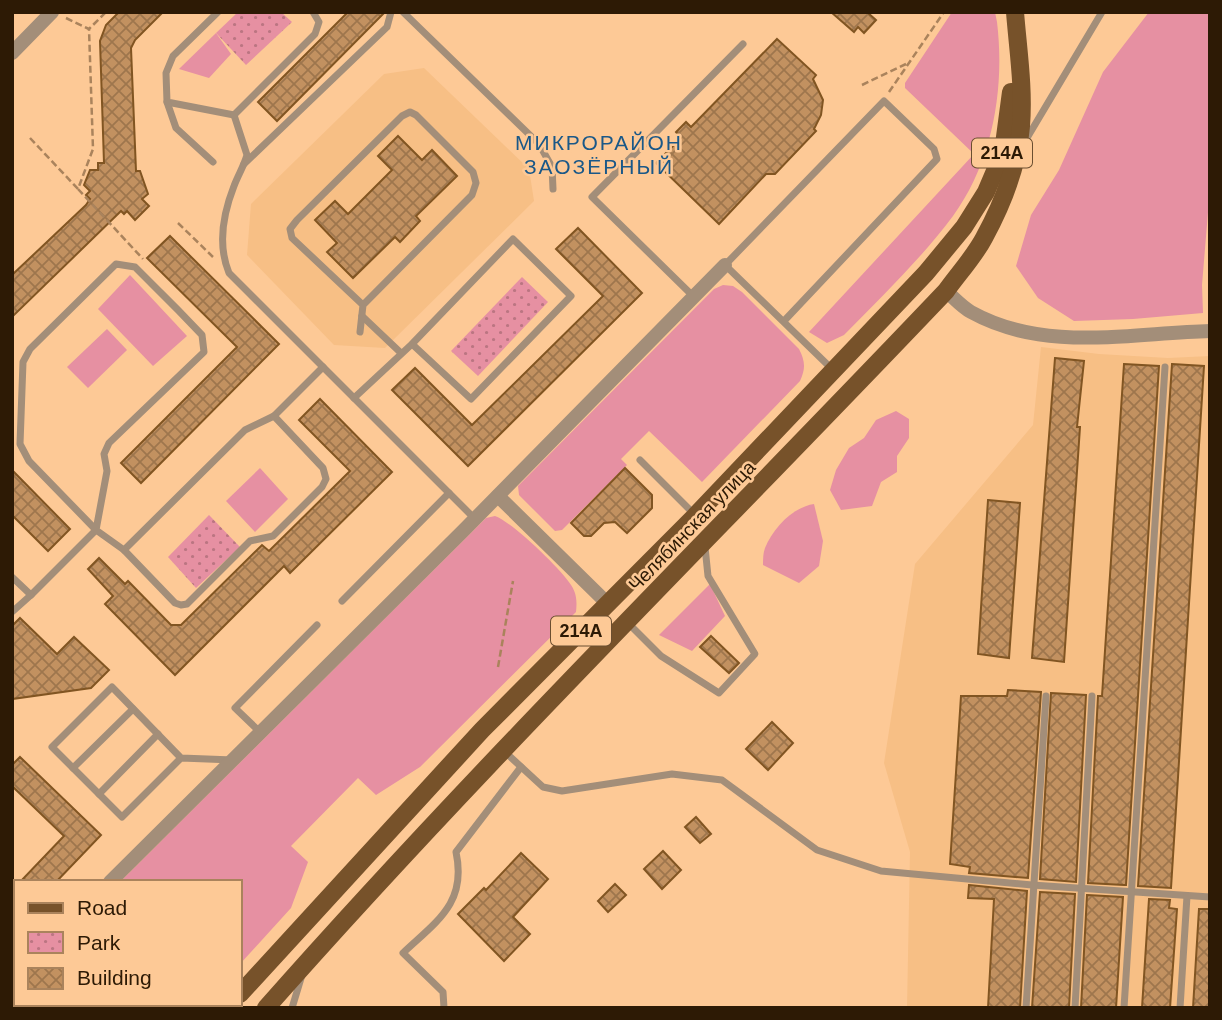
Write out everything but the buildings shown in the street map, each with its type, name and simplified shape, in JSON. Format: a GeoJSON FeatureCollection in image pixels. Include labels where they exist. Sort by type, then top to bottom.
{"type":"FeatureCollection","features":[{"type":"Feature","properties":{"kind":"main road","name":"Челябинская улица"},"geometry":{"type":"LineString","coordinates":[[242,992],[482,730],[695,516],[926,273],[964,227],[986,192],[1003,152],[1011,103],[1005,12]]}},
{"type":"Feature","properties":{"kind":"main road","name":"Челябинская улица"},"geometry":{"type":"LineString","coordinates":[[266,1008],[502,749],[704,544],[946,291],[983,240],[1016,156],[1021,126],[1021,101],[1015,12]]}},
{"type":"Feature","properties":{"kind":"main road"},"geometry":{"type":"LineString","coordinates":[[926,273],[946,291]]}},
{"type":"Feature","properties":{"kind":"main road"},"geometry":{"type":"LineString","coordinates":[[608,604],[627,623]]}},
{"type":"Feature","properties":{"kind":"main road"},"geometry":{"type":"LineString","coordinates":[[482,730],[502,749]]}},
{"type":"Feature","properties":{"kind":"main road"},"geometry":{"type":"LineString","coordinates":[[393,825],[414,845]]}},
{"type":"Feature","properties":{"kind":"street"},"geometry":{"type":"LineString","coordinates":[[12,53],[52,12]]}},
{"type":"Feature","properties":{"kind":"street"},"geometry":{"type":"LineString","coordinates":[[112,880],[498,496],[725,265]]}},
{"type":"Feature","properties":{"kind":"street"},"geometry":{"type":"LineString","coordinates":[[946,291],[968,311],[1011,330],[1057,338],[1210,331]]}},
{"type":"Feature","properties":{"kind":"street"},"geometry":{"type":"LineString","coordinates":[[498,496],[608,604]]}},
{"type":"Feature","properties":{"kind":"lane"},"geometry":{"type":"LineString","coordinates":[[213,162],[176,128],[167,102],[166,73],[173,56],[218,12]]}},
{"type":"Feature","properties":{"kind":"lane"},"geometry":{"type":"LineString","coordinates":[[234,115],[315,34],[319,22],[313,12]]}},
{"type":"Feature","properties":{"kind":"lane"},"geometry":{"type":"LineString","coordinates":[[244,164],[387,27],[391,12]]}},
{"type":"Feature","properties":{"kind":"lane"},"geometry":{"type":"LineString","coordinates":[[403,12],[540,144],[552,167],[552,189]]}},
{"type":"Feature","properties":{"kind":"lane"},"geometry":{"type":"LineString","coordinates":[[1016,156],[1102,12]]}},
{"type":"Feature","properties":{"kind":"lane"},"geometry":{"type":"LineString","coordinates":[[694,297],[592,197],[743,44]]}},
{"type":"Feature","properties":{"kind":"lane"},"geometry":{"type":"LineString","coordinates":[[784,321],[934,163],[937,153],[934,149],[884,101],[725,265],[833,370]]}},
{"type":"Feature","properties":{"kind":"lane"},"geometry":{"type":"LineString","coordinates":[[167,102],[234,115]]}},
{"type":"Feature","properties":{"kind":"lane"},"geometry":{"type":"LineString","coordinates":[[360,332],[363,305],[472,195],[476,183],[473,172],[410,112],[402,116],[290,229],[292,238],[363,305]]}},
{"type":"Feature","properties":{"kind":"lane"},"geometry":{"type":"LineString","coordinates":[[234,115],[246,147],[244,164],[233,187],[222,231],[222,255],[229,272],[475,519]]}},
{"type":"Feature","properties":{"kind":"lane"},"geometry":{"type":"LineString","coordinates":[[354,398],[412,344],[513,239],[571,296],[471,399],[412,344]]}},
{"type":"Feature","properties":{"kind":"lane"},"geometry":{"type":"LineString","coordinates":[[14,607],[31,595],[96,530],[107,471],[104,454],[109,443],[204,352],[202,335],[135,267],[116,264],[30,349],[23,362],[20,444],[29,461],[96,530],[124,550],[175,603],[187,604],[250,541],[273,536],[322,487],[326,479],[323,468],[274,416]]}},
{"type":"Feature","properties":{"kind":"lane"},"geometry":{"type":"LineString","coordinates":[[362,316],[401,353]]}},
{"type":"Feature","properties":{"kind":"lane"},"geometry":{"type":"LineString","coordinates":[[124,550],[245,430],[274,416],[323,367]]}},
{"type":"Feature","properties":{"kind":"lane"},"geometry":{"type":"LineString","coordinates":[[1124,1008],[1165,367]]}},
{"type":"Feature","properties":{"kind":"lane"},"geometry":{"type":"LineString","coordinates":[[640,460],[695,516]]}},
{"type":"Feature","properties":{"kind":"lane"},"geometry":{"type":"LineString","coordinates":[[342,601],[449,493]]}},
{"type":"Feature","properties":{"kind":"lane"},"geometry":{"type":"LineString","coordinates":[[627,623],[661,656],[719,693],[755,654],[708,576],[704,544]]}},
{"type":"Feature","properties":{"kind":"lane"},"geometry":{"type":"LineString","coordinates":[[12,576],[31,595]]}},
{"type":"Feature","properties":{"kind":"lane"},"geometry":{"type":"LineString","coordinates":[[260,733],[236,708],[317,625]]}},
{"type":"Feature","properties":{"kind":"lane"},"geometry":{"type":"LineString","coordinates":[[181,758],[122,817],[52,747],[112,687],[181,758],[233,760]]}},
{"type":"Feature","properties":{"kind":"lane"},"geometry":{"type":"LineString","coordinates":[[1026,1008],[1046,696]]}},
{"type":"Feature","properties":{"kind":"lane"},"geometry":{"type":"LineString","coordinates":[[1075,1008],[1092,696]]}},
{"type":"Feature","properties":{"kind":"lane"},"geometry":{"type":"LineString","coordinates":[[73,768],[133,709]]}},
{"type":"Feature","properties":{"kind":"lane"},"geometry":{"type":"LineString","coordinates":[[99,794],[158,734]]}},
{"type":"Feature","properties":{"kind":"lane"},"geometry":{"type":"LineString","coordinates":[[502,749],[543,787],[562,791],[672,774],[722,780],[817,850],[881,871],[1210,898]]}},
{"type":"Feature","properties":{"kind":"lane"},"geometry":{"type":"LineString","coordinates":[[444,1008],[443,992],[403,953],[448,910],[458,885],[460,870],[456,852],[521,767]]}},
{"type":"Feature","properties":{"kind":"lane"},"geometry":{"type":"LineString","coordinates":[[1180,1008],[1187,896]]}},
{"type":"Feature","properties":{"kind":"lane"},"geometry":{"type":"LineString","coordinates":[[292,1008],[305,963]]}},
{"type":"Feature","properties":{"kind":"path"},"geometry":{"type":"LineString","coordinates":[[78,190],[93,149],[89,29],[106,12]]}},
{"type":"Feature","properties":{"kind":"path"},"geometry":{"type":"LineString","coordinates":[[884,101],[944,12]]}},
{"type":"Feature","properties":{"kind":"path"},"geometry":{"type":"LineString","coordinates":[[67,18],[89,29]]}},
{"type":"Feature","properties":{"kind":"path"},"geometry":{"type":"LineString","coordinates":[[862,85],[909,63]]}},
{"type":"Feature","properties":{"kind":"path"},"geometry":{"type":"LineString","coordinates":[[30,138],[143,258]]}},
{"type":"Feature","properties":{"kind":"path"},"geometry":{"type":"LineString","coordinates":[[178,223],[229,272]]}},
{"type":"Feature","properties":{"kind":"path"},"geometry":{"type":"LineString","coordinates":[[498,667],[513,581]]}},
{"type":"Feature","properties":{"kind":"shaded area"},"geometry":{"type":"Polygon","coordinates":[[[424,68],[529,169],[534,201],[385,348],[334,345],[247,255],[251,204],[384,74],[424,68]]]}},
{"type":"Feature","properties":{"kind":"shaded area"},"geometry":{"type":"Polygon","coordinates":[[[1041,347],[1168,358],[1210,356],[1210,1008],[907,1008],[910,852],[884,763],[915,564],[1033,425],[1041,347]]]}},
{"type":"Feature","properties":{"kind":"green space"},"geometry":{"type":"Polygon","coordinates":[[[238,12],[281,12],[292,22],[246,65],[216,33],[238,12]]]}},
{"type":"Feature","properties":{"kind":"green space"},"geometry":{"type":"Polygon","coordinates":[[[952,12],[995,12],[997,22],[997,98],[987,148],[978,172],[953,216],[928,247],[844,335],[827,343],[809,332],[974,154],[905,88],[905,83],[952,12]]]}},
{"type":"Feature","properties":{"kind":"green space"},"geometry":{"type":"Polygon","coordinates":[[[1149,12],[1210,12],[1210,188],[1202,285],[1203,313],[1074,321],[1038,298],[1016,266],[1031,215],[1059,170],[1103,72],[1149,12]]]}},
{"type":"Feature","properties":{"kind":"green space"},"geometry":{"type":"Polygon","coordinates":[[[216,33],[231,54],[209,78],[179,69],[216,33]]]}},
{"type":"Feature","properties":{"kind":"green space"},"geometry":{"type":"Polygon","coordinates":[[[130,275],[187,336],[153,366],[98,309],[130,275]]]}},
{"type":"Feature","properties":{"kind":"green space"},"geometry":{"type":"Polygon","coordinates":[[[522,277],[548,302],[478,376],[451,351],[522,277]]]}},
{"type":"Feature","properties":{"kind":"green space"},"geometry":{"type":"Polygon","coordinates":[[[723,285],[733,286],[742,292],[799,349],[804,365],[800,381],[702,482],[649,431],[621,459],[627,465],[562,530],[555,531],[519,495],[518,486],[714,289],[723,285]]]}},
{"type":"Feature","properties":{"kind":"green space"},"geometry":{"type":"Polygon","coordinates":[[[107,329],[127,350],[88,388],[67,367],[107,329]]]}},
{"type":"Feature","properties":{"kind":"green space"},"geometry":{"type":"Polygon","coordinates":[[[896,411],[909,419],[909,438],[897,456],[897,472],[881,482],[872,506],[841,510],[830,490],[836,470],[849,448],[864,438],[876,420],[896,411]]]}},
{"type":"Feature","properties":{"kind":"green space"},"geometry":{"type":"Polygon","coordinates":[[[260,468],[288,499],[255,532],[226,501],[260,468]]]}},
{"type":"Feature","properties":{"kind":"green space"},"geometry":{"type":"Polygon","coordinates":[[[814,504],[823,541],[819,566],[799,583],[763,565],[764,552],[773,533],[791,514],[814,504]]]}},
{"type":"Feature","properties":{"kind":"green space"},"geometry":{"type":"Polygon","coordinates":[[[209,515],[240,547],[196,588],[168,557],[209,515]]]}},
{"type":"Feature","properties":{"kind":"green space"},"geometry":{"type":"Polygon","coordinates":[[[495,516],[503,520],[547,558],[573,588],[576,612],[420,767],[376,795],[358,778],[291,846],[308,862],[291,908],[242,962],[242,880],[122,880],[486,518],[495,516]]]}},
{"type":"Feature","properties":{"kind":"green space"},"geometry":{"type":"Polygon","coordinates":[[[710,584],[725,616],[692,651],[659,635],[710,584]]]}},
{"type":"Feature","properties":{"kind":"district","name":"МИКРОРАЙОН ЗАОЗЁРНЫЙ"},"geometry":{"type":"Point","coordinates":[599,154]}}]}
